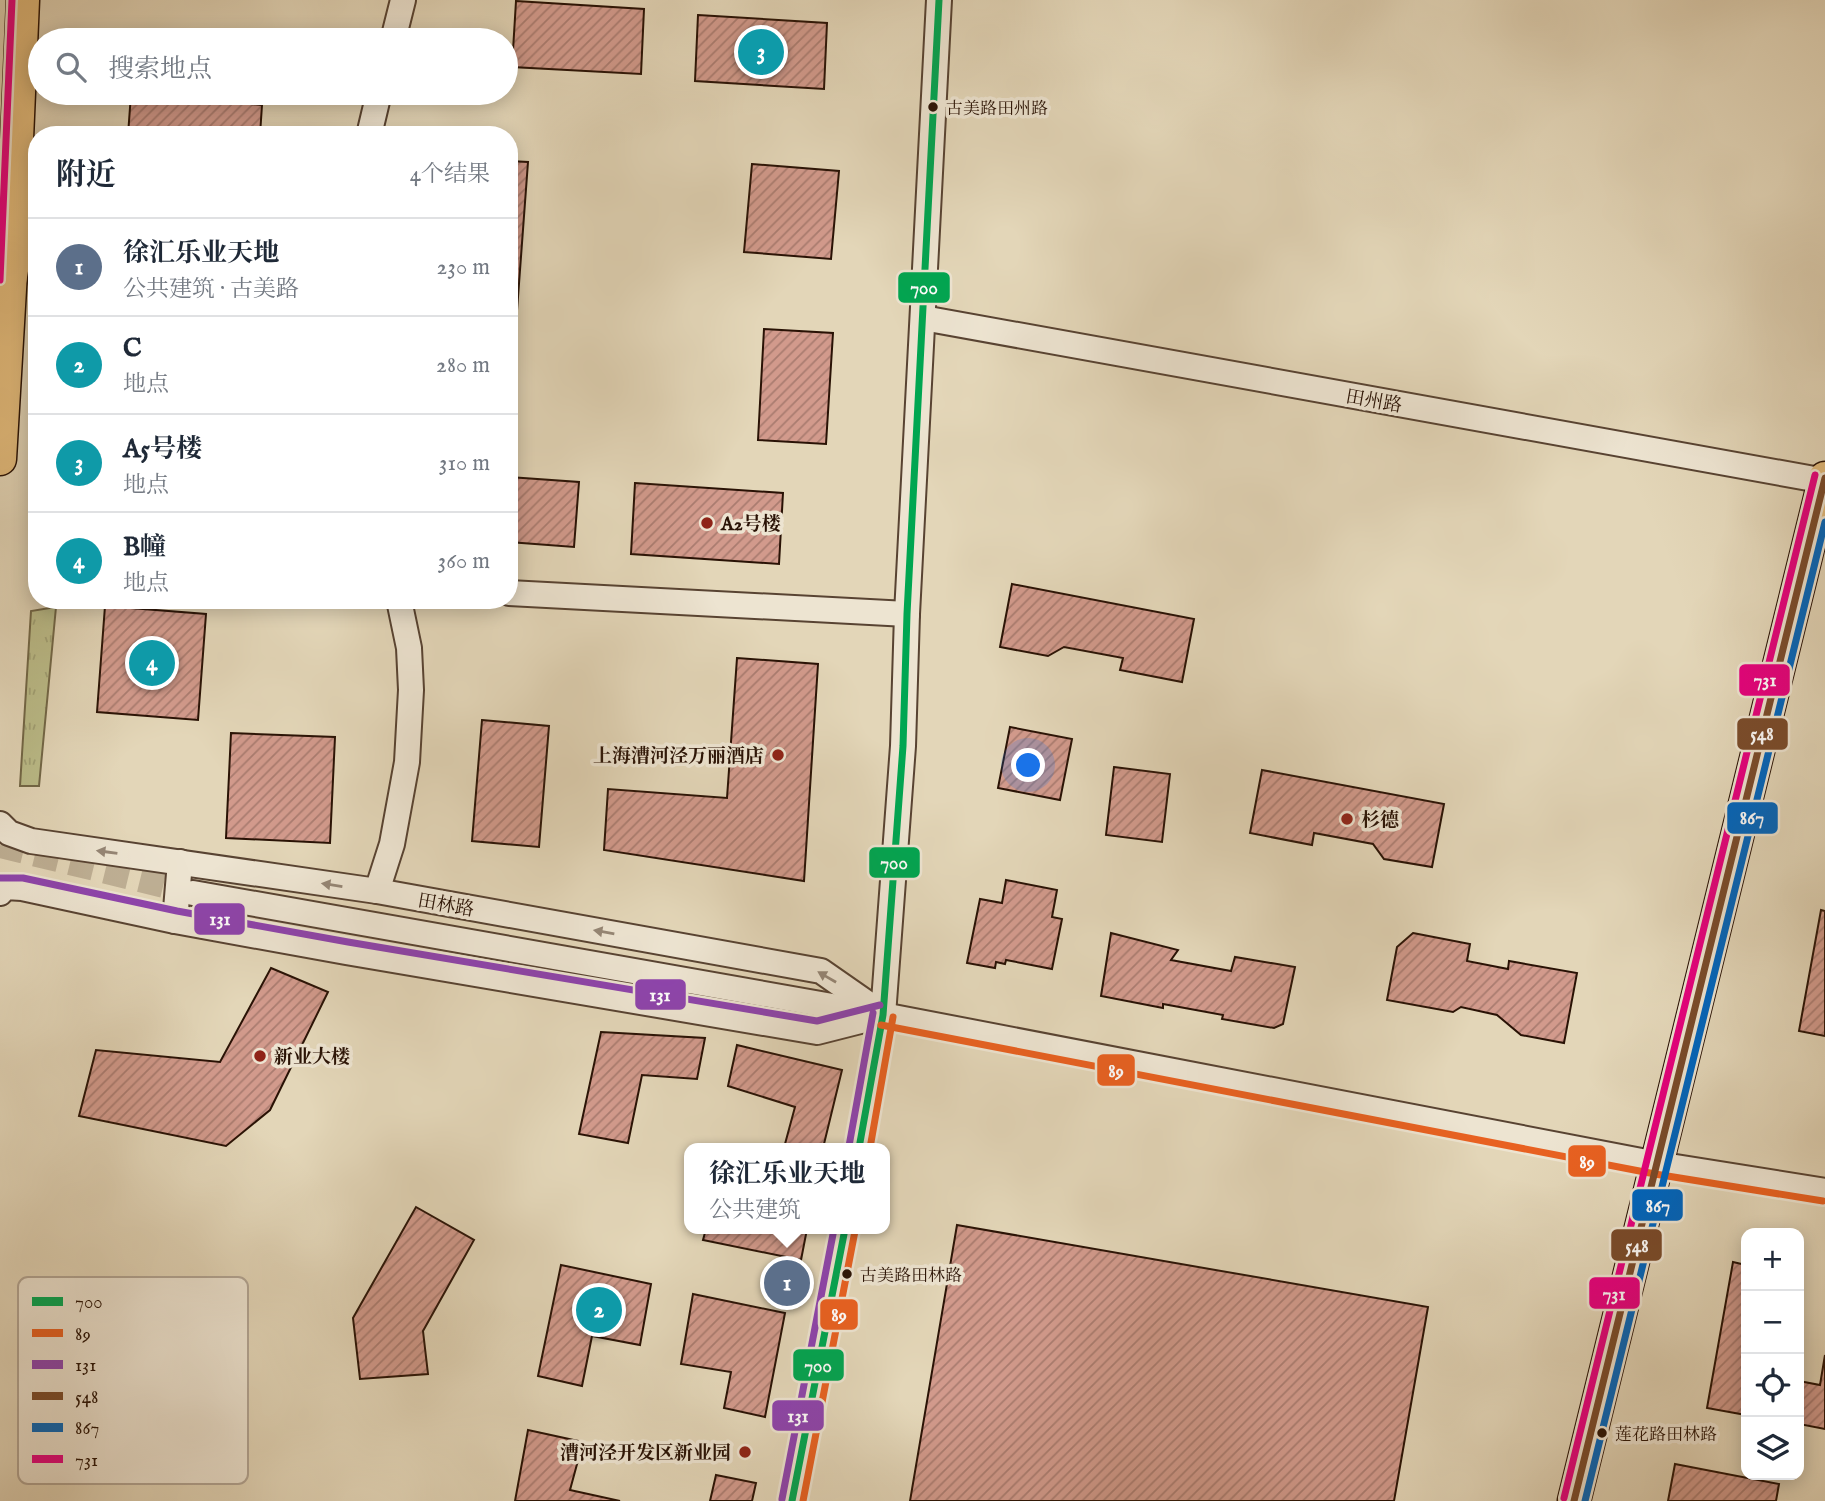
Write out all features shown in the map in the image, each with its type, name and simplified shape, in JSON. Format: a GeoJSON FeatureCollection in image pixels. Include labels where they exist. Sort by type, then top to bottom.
{"type":"FeatureCollection","features":[{"type":"Feature","properties":{"kind":"highway"},"geometry":{"type":"LineString","coordinates":[[0,326],[12,255]]}},
{"type":"Feature","properties":{"kind":"main road"},"geometry":{"type":"LineString","coordinates":[[0,459],[23,0]]}},
{"type":"Feature","properties":{"kind":"main road"},"geometry":{"type":"LineString","coordinates":[[1574,1501],[1825,480]]}},
{"type":"Feature","properties":{"kind":"street"},"geometry":{"type":"LineString","coordinates":[[396,28],[403,0]]}},
{"type":"Feature","properties":{"kind":"street"},"geometry":{"type":"LineString","coordinates":[[860,1143],[883,1015],[902,746],[939,0]]}},
{"type":"Feature","properties":{"kind":"street"},"geometry":{"type":"LineString","coordinates":[[371,126],[376,105]]}},
{"type":"Feature","properties":{"kind":"street","name":"田州路"},"geometry":{"type":"LineString","coordinates":[[923,318],[1825,480]]}},
{"type":"Feature","properties":{"kind":"street"},"geometry":{"type":"LineString","coordinates":[[518,593],[907,614]]}},
{"type":"Feature","properties":{"kind":"street"},"geometry":{"type":"LineString","coordinates":[[377,891],[392,844],[407,762],[411,690],[409,648],[401,609]]}},
{"type":"Feature","properties":{"kind":"street","name":"田林路"},"geometry":{"type":"LineString","coordinates":[[0,824],[9,833],[31,841],[377,891],[821,971],[883,1015]]}},
{"type":"Feature","properties":{"kind":"street"},"geometry":{"type":"LineString","coordinates":[[174,921],[180,862]]}},
{"type":"Feature","properties":{"kind":"street","name":"田林路"},"geometry":{"type":"LineString","coordinates":[[0,893],[5,887],[22,888],[174,921],[346,953],[817,1032],[883,1015]]}},
{"type":"Feature","properties":{"kind":"street","name":"田林路"},"geometry":{"type":"LineString","coordinates":[[192,893],[883,1015],[1657,1164],[1825,1191]]}},
{"type":"Feature","properties":{"kind":"street"},"geometry":{"type":"LineString","coordinates":[[792,1501],[844,1234]]}},
{"type":"Feature","properties":{"kind":"green space"},"geometry":{"type":"Polygon","coordinates":[[[56,609],[39,786],[20,786],[31,611],[56,609]]]}},
{"type":"Feature","properties":{"kind":"building"},"geometry":{"type":"Polygon","coordinates":[[[516,1],[644,9],[641,74],[518,67],[518,28],[514,28],[516,1]]]}},
{"type":"Feature","properties":{"kind":"building"},"geometry":{"type":"Polygon","coordinates":[[[698,15],[827,23],[824,89],[695,81],[698,15]]]}},
{"type":"Feature","properties":{"kind":"building"},"geometry":{"type":"Polygon","coordinates":[[[130,105],[262,105],[261,126],[129,126],[130,105]]]}},
{"type":"Feature","properties":{"kind":"building"},"geometry":{"type":"Polygon","coordinates":[[[518,161],[528,162],[518,297],[518,161]]]}},
{"type":"Feature","properties":{"kind":"building"},"geometry":{"type":"Polygon","coordinates":[[[752,164],[839,171],[831,259],[744,252],[752,164]]]}},
{"type":"Feature","properties":{"kind":"building"},"geometry":{"type":"Polygon","coordinates":[[[764,329],[833,333],[826,444],[758,440],[764,329]]]}},
{"type":"Feature","properties":{"kind":"building"},"geometry":{"type":"Polygon","coordinates":[[[518,478],[579,482],[574,547],[518,543],[518,478]]]}},
{"type":"Feature","properties":{"kind":"building","name":"A2号楼"},"geometry":{"type":"Polygon","coordinates":[[[635,483],[783,493],[779,564],[631,554],[635,483]]]}},
{"type":"Feature","properties":{"kind":"building"},"geometry":{"type":"Polygon","coordinates":[[[1012,584],[1194,619],[1182,682],[1120,670],[1123,658],[1064,647],[1048,656],[1000,647],[1012,584]]]}},
{"type":"Feature","properties":{"kind":"building"},"geometry":{"type":"Polygon","coordinates":[[[105,609],[206,614],[198,720],[97,712],[105,609]]]}},
{"type":"Feature","properties":{"kind":"building","name":"上海漕河泾万丽酒店"},"geometry":{"type":"Polygon","coordinates":[[[737,658],[818,664],[804,881],[604,850],[608,789],[727,798],[737,658]]]}},
{"type":"Feature","properties":{"kind":"building"},"geometry":{"type":"Polygon","coordinates":[[[482,720],[549,726],[539,847],[472,841],[482,720]]]}},
{"type":"Feature","properties":{"kind":"building"},"geometry":{"type":"Polygon","coordinates":[[[1010,727],[1072,739],[1060,800],[998,788],[1010,727]]]}},
{"type":"Feature","properties":{"kind":"building"},"geometry":{"type":"Polygon","coordinates":[[[231,733],[335,737],[330,843],[226,838],[231,733]]]}},
{"type":"Feature","properties":{"kind":"building"},"geometry":{"type":"Polygon","coordinates":[[[1114,767],[1170,774],[1162,842],[1106,835],[1114,767]]]}},
{"type":"Feature","properties":{"kind":"building","name":"杉德"},"geometry":{"type":"Polygon","coordinates":[[[1262,770],[1444,804],[1432,867],[1384,859],[1373,844],[1314,833],[1312,845],[1250,833],[1262,770]]]}},
{"type":"Feature","properties":{"kind":"building"},"geometry":{"type":"Polygon","coordinates":[[[1006,880],[1057,890],[1052,917],[1062,919],[1052,969],[1006,960],[1005,964],[996,962],[995,968],[967,963],[980,899],[1002,903],[1006,880]]]}},
{"type":"Feature","properties":{"kind":"building"},"geometry":{"type":"Polygon","coordinates":[[[1821,910],[1825,911],[1825,1036],[1799,1031],[1821,910]]]}},
{"type":"Feature","properties":{"kind":"building"},"geometry":{"type":"Polygon","coordinates":[[[1111,933],[1178,950],[1171,960],[1231,971],[1235,957],[1295,967],[1283,1024],[1274,1028],[1222,1019],[1223,1015],[1163,1004],[1163,1008],[1101,996],[1111,933]]]}},
{"type":"Feature","properties":{"kind":"building"},"geometry":{"type":"Polygon","coordinates":[[[1413,933],[1470,944],[1467,961],[1508,969],[1509,961],[1577,973],[1564,1043],[1521,1035],[1497,1015],[1461,1007],[1453,1012],[1387,1000],[1397,947],[1413,933]]]}},
{"type":"Feature","properties":{"kind":"building","name":"新业大楼"},"geometry":{"type":"Polygon","coordinates":[[[271,968],[328,992],[270,1110],[226,1146],[79,1116],[96,1050],[220,1062],[271,968]]]}},
{"type":"Feature","properties":{"kind":"building"},"geometry":{"type":"Polygon","coordinates":[[[601,1032],[705,1038],[697,1079],[642,1075],[628,1143],[579,1134],[601,1032]]]}},
{"type":"Feature","properties":{"kind":"building"},"geometry":{"type":"Polygon","coordinates":[[[737,1045],[842,1070],[824,1143],[785,1143],[795,1107],[728,1086],[737,1045]]]}},
{"type":"Feature","properties":{"kind":"building"},"geometry":{"type":"Polygon","coordinates":[[[416,1207],[474,1240],[423,1331],[428,1374],[360,1379],[353,1318],[416,1207]]]}},
{"type":"Feature","properties":{"kind":"building"},"geometry":{"type":"Polygon","coordinates":[[[957,1225],[1428,1307],[1394,1501],[910,1501],[957,1225]]]}},
{"type":"Feature","properties":{"kind":"building"},"geometry":{"type":"Polygon","coordinates":[[[705,1234],[806,1234],[801,1260],[703,1240],[705,1234]]]}},
{"type":"Feature","properties":{"kind":"building"},"geometry":{"type":"Polygon","coordinates":[[[1733,1262],[1741,1264],[1741,1414],[1707,1408],[1733,1262]]]}},
{"type":"Feature","properties":{"kind":"building"},"geometry":{"type":"Polygon","coordinates":[[[561,1265],[651,1284],[640,1345],[592,1336],[582,1386],[538,1376],[561,1265]]]}},
{"type":"Feature","properties":{"kind":"building"},"geometry":{"type":"Polygon","coordinates":[[[693,1294],[785,1313],[765,1417],[724,1408],[731,1372],[681,1364],[693,1294]]]}},
{"type":"Feature","properties":{"kind":"building"},"geometry":{"type":"Polygon","coordinates":[[[1825,1355],[1825,1429],[1804,1425],[1804,1382],[1820,1385],[1825,1355]]]}},
{"type":"Feature","properties":{"kind":"building"},"geometry":{"type":"Polygon","coordinates":[[[528,1430],[583,1442],[570,1490],[620,1501],[515,1501],[528,1430]]]}},
{"type":"Feature","properties":{"kind":"building"},"geometry":{"type":"Polygon","coordinates":[[[1675,1464],[1741,1477],[1741,1480],[1779,1484],[1776,1501],[1668,1501],[1675,1464]]]}},
{"type":"Feature","properties":{"kind":"building"},"geometry":{"type":"Polygon","coordinates":[[[716,1475],[756,1483],[752,1501],[710,1501],[716,1475]]]}},
{"type":"Feature","properties":{"kind":"tunnel"},"geometry":{"type":"LineString","coordinates":[[0,846],[193,893]]}},
{"type":"Feature","properties":{"kind":"transit line","name":"731"},"geometry":{"type":"LineString","coordinates":[[0,280],[12,0]]}},
{"type":"Feature","properties":{"kind":"transit line","name":"700"},"geometry":{"type":"LineString","coordinates":[[860,1143],[883,1015],[903,746],[907,614],[939,0]]}},
{"type":"Feature","properties":{"kind":"transit line","name":"731"},"geometry":{"type":"LineString","coordinates":[[1564,1498],[1815,475]]}},
{"type":"Feature","properties":{"kind":"transit line","name":"548"},"geometry":{"type":"LineString","coordinates":[[1574,1501],[1825,478]]}},
{"type":"Feature","properties":{"kind":"transit line","name":"867"},"geometry":{"type":"LineString","coordinates":[[1585,1501],[1825,522]]}},
{"type":"Feature","properties":{"kind":"transit line","name":"131"},"geometry":{"type":"LineString","coordinates":[[0,878],[23,878],[177,911],[348,942],[817,1021],[880,1005]]}},
{"type":"Feature","properties":{"kind":"transit line","name":"131"},"geometry":{"type":"LineString","coordinates":[[850,1143],[873,1013]]}},
{"type":"Feature","properties":{"kind":"transit line","name":"89"},"geometry":{"type":"LineString","coordinates":[[871,1143],[893,1017]]}},
{"type":"Feature","properties":{"kind":"transit line","name":"89"},"geometry":{"type":"LineString","coordinates":[[881,1025],[1655,1174],[1823,1201]]}},
{"type":"Feature","properties":{"kind":"transit line","name":"131"},"geometry":{"type":"LineString","coordinates":[[782,1499],[833,1234]]}},
{"type":"Feature","properties":{"kind":"transit line","name":"700"},"geometry":{"type":"LineString","coordinates":[[792,1501],[844,1234]]}},
{"type":"Feature","properties":{"kind":"transit line","name":"89"},"geometry":{"type":"LineString","coordinates":[[803,1501],[854,1234]]}},
{"type":"Feature","properties":{"kind":"place","name":"A5号楼"},"geometry":{"type":"Point","coordinates":[761,52]}},
{"type":"Feature","properties":{"kind":"place","name":"古美路田州路"},"geometry":{"type":"Point","coordinates":[933,107]}},
{"type":"Feature","properties":{"kind":"place","name":"A2号楼"},"geometry":{"type":"Point","coordinates":[707,523]}},
{"type":"Feature","properties":{"kind":"place","name":"B幢"},"geometry":{"type":"Point","coordinates":[152,663]}},
{"type":"Feature","properties":{"kind":"place","name":"上海漕河泾万丽酒店"},"geometry":{"type":"Point","coordinates":[778,755]}},
{"type":"Feature","properties":{"kind":"place","name":"杉德"},"geometry":{"type":"Point","coordinates":[1347,819]}},
{"type":"Feature","properties":{"kind":"place","name":"新业大楼"},"geometry":{"type":"Point","coordinates":[260,1056]}},
{"type":"Feature","properties":{"kind":"place","name":"古美路田林路"},"geometry":{"type":"Point","coordinates":[847,1274]}},
{"type":"Feature","properties":{"kind":"place","name":"徐汇乐业天地"},"geometry":{"type":"Point","coordinates":[787,1283]}},
{"type":"Feature","properties":{"kind":"place","name":"C"},"geometry":{"type":"Point","coordinates":[599,1310]}},
{"type":"Feature","properties":{"kind":"place","name":"莲花路田林路"},"geometry":{"type":"Point","coordinates":[1602,1433]}},
{"type":"Feature","properties":{"kind":"place","name":"漕河泾开发区新业园"},"geometry":{"type":"Point","coordinates":[745,1452]}}]}
